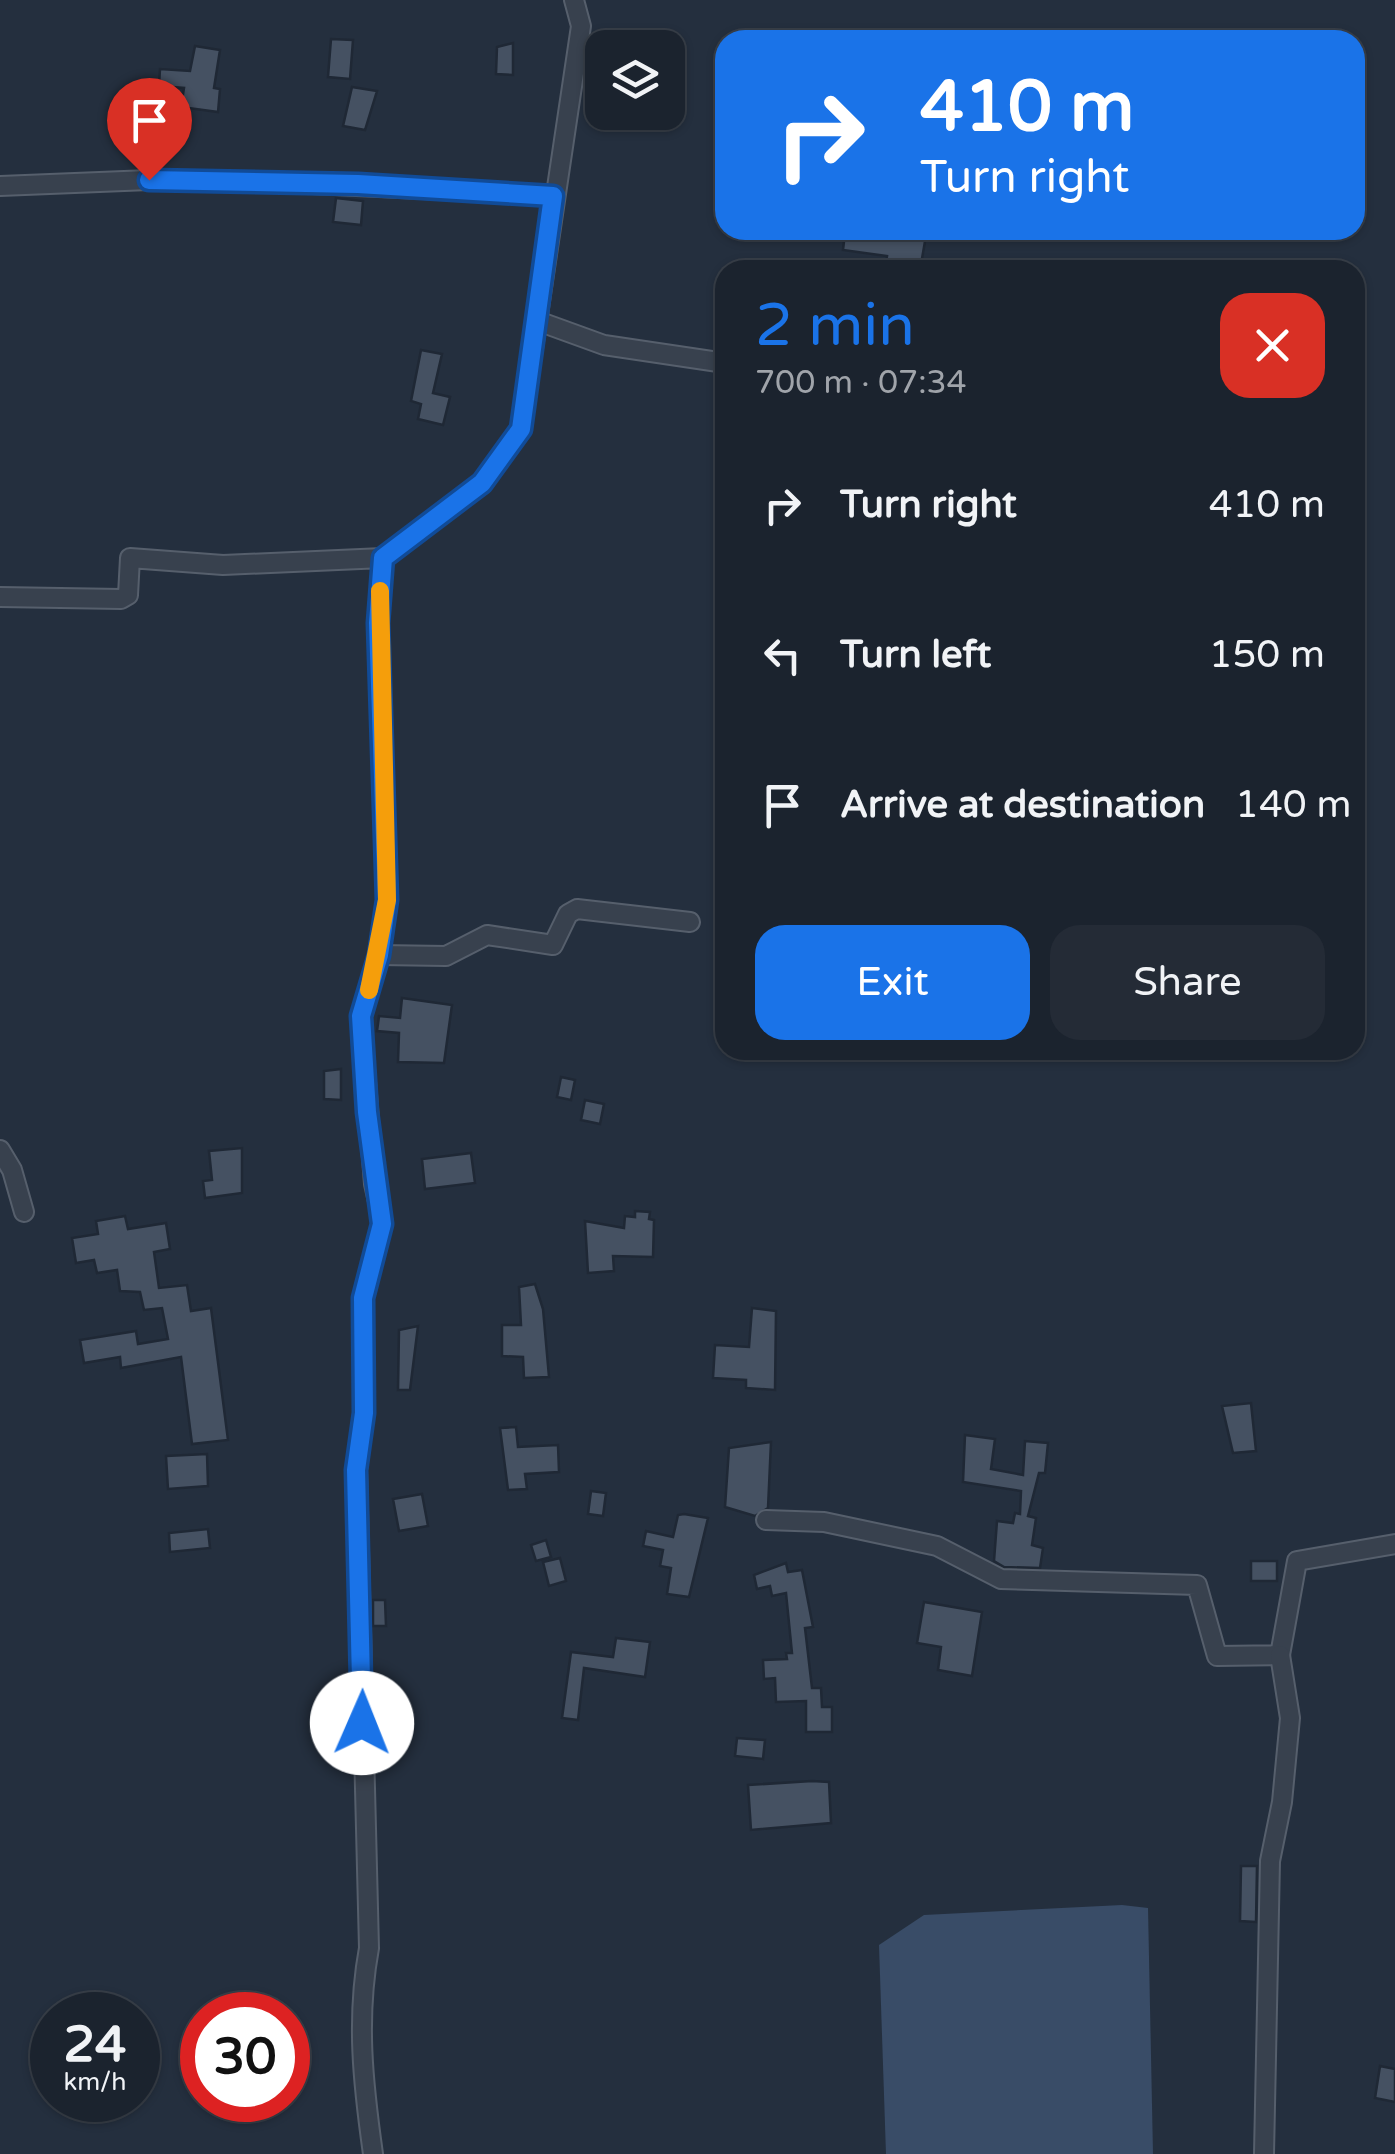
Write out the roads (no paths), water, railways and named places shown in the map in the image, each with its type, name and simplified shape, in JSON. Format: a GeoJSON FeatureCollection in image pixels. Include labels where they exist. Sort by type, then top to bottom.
{"type":"FeatureCollection","features":[{"type":"Feature","properties":{"kind":"street"},"geometry":{"type":"LineString","coordinates":[[0,597],[122,599],[128,595],[130,558],[223,565],[383,558],[482,483],[521,429],[581,26],[574,0]]}},
{"type":"Feature","properties":{"kind":"street"},"geometry":{"type":"LineString","coordinates":[[0,186],[248,182],[553,196]]}},
{"type":"Feature","properties":{"kind":"street"},"geometry":{"type":"LineString","coordinates":[[535,320],[604,345],[715,362]]}},
{"type":"Feature","properties":{"kind":"street"},"geometry":{"type":"LineString","coordinates":[[373,2154],[360,2063],[359,2000],[369,1948],[356,1470],[364,1413],[363,1298],[382,1224],[367,1112],[361,1016],[379,955],[387,900],[378,623],[383,558]]}},
{"type":"Feature","properties":{"kind":"street"},"geometry":{"type":"LineString","coordinates":[[379,955],[446,956],[487,936],[554,946],[568,914],[577,908],[690,922]]}},
{"type":"Feature","properties":{"kind":"street"},"geometry":{"type":"LineString","coordinates":[[0,1150],[12,1170],[24,1212]]}},
{"type":"Feature","properties":{"kind":"street"},"geometry":{"type":"LineString","coordinates":[[766,1520],[824,1522],[937,1546],[1001,1579],[1197,1585],[1217,1656],[1280,1655]]}},
{"type":"Feature","properties":{"kind":"street"},"geometry":{"type":"LineString","coordinates":[[1264,2154],[1270,1861],[1282,1802],[1290,1718],[1280,1655],[1297,1561],[1395,1544]]}},
{"type":"Feature","properties":{"kind":"water"},"geometry":{"type":"Polygon","coordinates":[[[1122,1905],[1148,1908],[1153,2154],[886,2154],[879,1945],[924,1915],[1122,1905]]]}}]}
